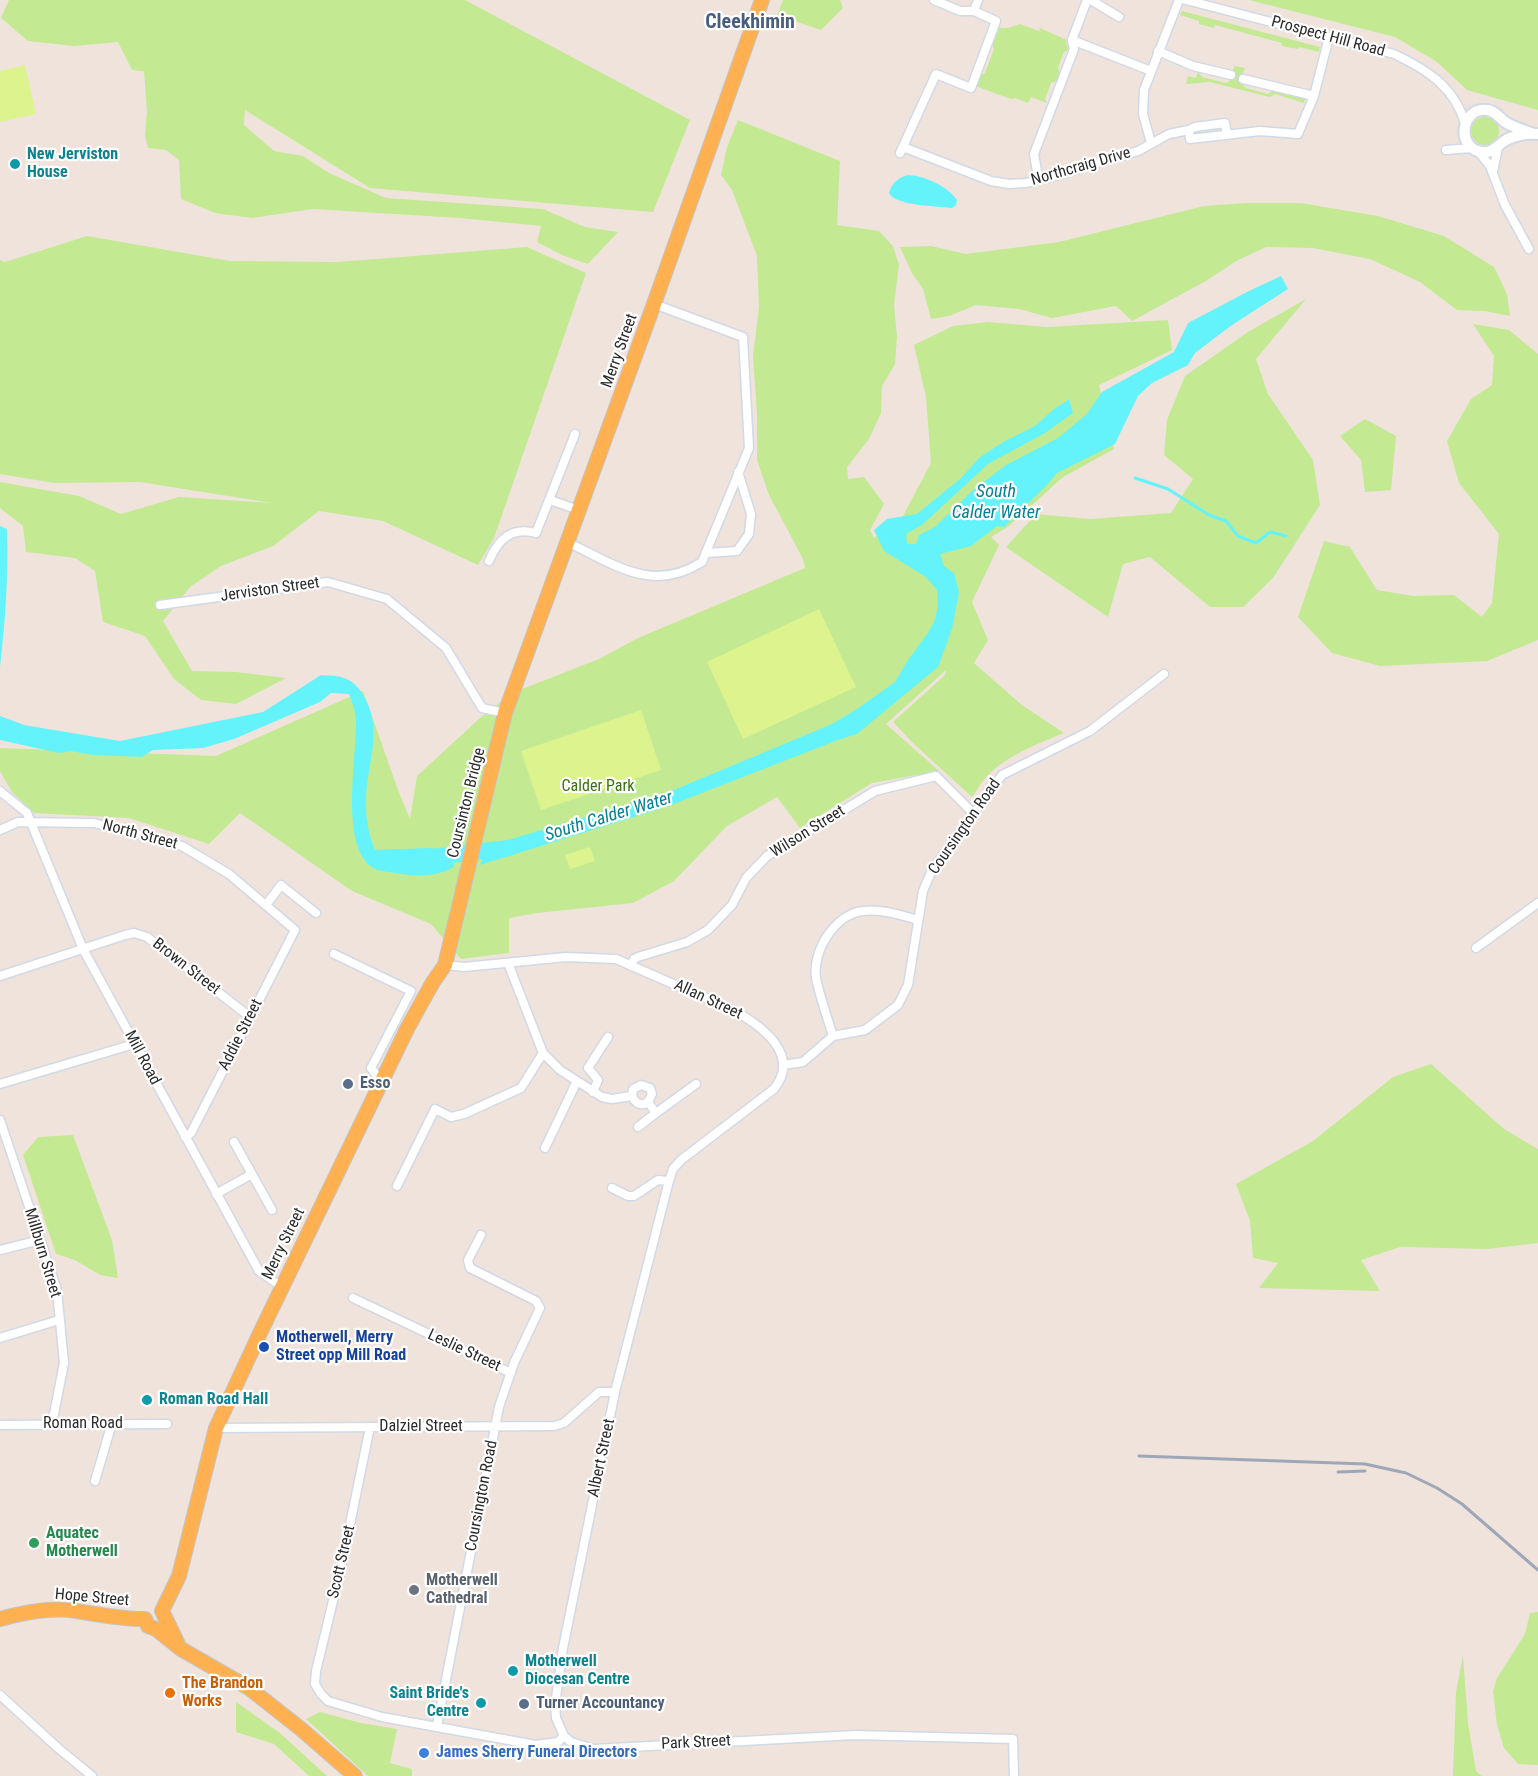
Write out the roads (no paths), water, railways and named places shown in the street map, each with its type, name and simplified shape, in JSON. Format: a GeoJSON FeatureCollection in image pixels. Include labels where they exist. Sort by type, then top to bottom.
{"type":"FeatureCollection","features":[{"type":"Feature","properties":{"kind":"main road","name":"Merry Street"},"geometry":{"type":"LineString","coordinates":[[505,713],[762,0]]}},
{"type":"Feature","properties":{"kind":"main road","name":"Coursinton Bridge"},"geometry":{"type":"LineString","coordinates":[[460,900],[505,713]]}},
{"type":"Feature","properties":{"kind":"main road","name":"Merry Street"},"geometry":{"type":"LineString","coordinates":[[157,1620],[179,1576],[216,1428],[417,1010],[445,965],[460,900]]}},
{"type":"Feature","properties":{"kind":"main road","name":"Hope Street"},"geometry":{"type":"LineString","coordinates":[[0,1619],[33,1612],[69,1610],[113,1618],[157,1620]]}},
{"type":"Feature","properties":{"kind":"main road"},"geometry":{"type":"LineString","coordinates":[[157,1620],[181,1649],[249,1688],[355,1776]]}},
{"type":"Feature","properties":{"kind":"street"},"geometry":{"type":"LineString","coordinates":[[934,0],[960,10],[974,11],[978,0]]}},
{"type":"Feature","properties":{"kind":"street"},"geometry":{"type":"LineString","coordinates":[[1038,177],[1034,154],[1074,49],[1072,40],[1089,0],[1119,16]]}},
{"type":"Feature","properties":{"kind":"street"},"geometry":{"type":"LineString","coordinates":[[1151,143],[1143,114],[1144,90],[1179,0]]}},
{"type":"Feature","properties":{"kind":"street","name":"Prospect Hill Road"},"geometry":{"type":"LineString","coordinates":[[1186,0],[1394,54],[1431,75],[1457,101],[1480,110],[1494,111],[1504,121],[1534,134]]}},
{"type":"Feature","properties":{"kind":"street","name":"Northcraig Drive"},"geometry":{"type":"LineString","coordinates":[[974,11],[996,21],[970,88],[936,74],[901,150],[991,181],[1025,183],[1032,182],[1038,177],[1048,178],[1138,151],[1169,134],[1189,130],[1190,139],[1260,131],[1298,134],[1314,96],[1329,37]]}},
{"type":"Feature","properties":{"kind":"street"},"geometry":{"type":"LineString","coordinates":[[1072,40],[1151,71]]}},
{"type":"Feature","properties":{"kind":"street"},"geometry":{"type":"LineString","coordinates":[[1158,51],[1193,66],[1231,75]]}},
{"type":"Feature","properties":{"kind":"street"},"geometry":{"type":"LineString","coordinates":[[1243,79],[1314,96]]}},
{"type":"Feature","properties":{"kind":"street","name":"Prospect Hill Road"},"geometry":{"type":"LineString","coordinates":[[1457,101],[1465,123],[1464,136]]}},
{"type":"Feature","properties":{"kind":"street"},"geometry":{"type":"LineString","coordinates":[[1465,123],[1468,117],[1480,110]]}},
{"type":"Feature","properties":{"kind":"street"},"geometry":{"type":"LineString","coordinates":[[1493,172],[1506,135],[1504,121]]}},
{"type":"Feature","properties":{"kind":"street","name":"Prospect Hill Road"},"geometry":{"type":"LineString","coordinates":[[1475,149],[1492,151],[1501,145],[1534,134]]}},
{"type":"Feature","properties":{"kind":"street"},"geometry":{"type":"LineString","coordinates":[[1475,149],[1446,150],[1464,136],[1487,160],[1505,205],[1529,249]]}},
{"type":"Feature","properties":{"kind":"street"},"geometry":{"type":"LineString","coordinates":[[567,542],[641,576],[669,576],[691,569],[702,562],[749,448],[743,337],[654,304]]}},
{"type":"Feature","properties":{"kind":"street"},"geometry":{"type":"LineString","coordinates":[[489,561],[497,544],[508,536],[528,531],[536,533],[574,434]]}},
{"type":"Feature","properties":{"kind":"street"},"geometry":{"type":"LineString","coordinates":[[705,553],[737,551],[749,534],[751,514],[738,472]]}},
{"type":"Feature","properties":{"kind":"street"},"geometry":{"type":"LineString","coordinates":[[550,500],[579,510]]}},
{"type":"Feature","properties":{"kind":"street","name":"Jerviston Street"},"geometry":{"type":"LineString","coordinates":[[160,605],[328,582],[387,599],[446,648],[482,708],[505,713]]}},
{"type":"Feature","properties":{"kind":"street","name":"Coursington Road"},"geometry":{"type":"LineString","coordinates":[[783,1065],[803,1062],[833,1036],[864,1030],[898,1005],[908,985],[923,891],[932,870],[1002,775],[1090,731],[1164,674]]}},
{"type":"Feature","properties":{"kind":"street","name":"Wilson Street"},"geometry":{"type":"LineString","coordinates":[[631,966],[634,959],[638,957],[687,942],[708,930],[732,905],[746,878],[767,856],[875,791],[936,776],[973,813]]}},
{"type":"Feature","properties":{"kind":"street"},"geometry":{"type":"LineString","coordinates":[[0,791],[28,817],[0,831]]}},
{"type":"Feature","properties":{"kind":"street","name":"North Street"},"geometry":{"type":"LineString","coordinates":[[28,817],[94,823],[182,846],[229,874],[295,930]]}},
{"type":"Feature","properties":{"kind":"street","name":"Mill Road"},"geometry":{"type":"LineString","coordinates":[[28,817],[83,949],[134,1044],[259,1271],[282,1287]]}},
{"type":"Feature","properties":{"kind":"street"},"geometry":{"type":"LineString","coordinates":[[266,905],[281,885],[316,914]]}},
{"type":"Feature","properties":{"kind":"street"},"geometry":{"type":"LineString","coordinates":[[1476,948],[1538,903]]}},
{"type":"Feature","properties":{"kind":"street"},"geometry":{"type":"LineString","coordinates":[[833,1036],[816,977],[816,964],[824,941],[838,924],[852,914],[861,911],[890,912],[918,920]]}},
{"type":"Feature","properties":{"kind":"street","name":"Addie Street"},"geometry":{"type":"LineString","coordinates":[[185,1137],[191,1133],[295,930]]}},
{"type":"Feature","properties":{"kind":"street","name":"Brown Street"},"geometry":{"type":"LineString","coordinates":[[0,976],[129,933],[143,935],[250,1017]]}},
{"type":"Feature","properties":{"kind":"street"},"geometry":{"type":"LineString","coordinates":[[334,954],[411,991],[371,1068],[382,1082]]}},
{"type":"Feature","properties":{"kind":"street","name":"Allan Street"},"geometry":{"type":"LineString","coordinates":[[445,965],[464,967],[566,957],[616,959],[735,1011],[750,1020],[776,1044],[783,1065]]}},
{"type":"Feature","properties":{"kind":"street"},"geometry":{"type":"LineString","coordinates":[[508,963],[543,1053],[576,1082],[602,1097],[612,1099],[632,1096]]}},
{"type":"Feature","properties":{"kind":"street"},"geometry":{"type":"LineString","coordinates":[[593,1092],[598,1080],[588,1068],[608,1037]]}},
{"type":"Feature","properties":{"kind":"street"},"geometry":{"type":"LineString","coordinates":[[0,1084],[134,1044]]}},
{"type":"Feature","properties":{"kind":"street"},"geometry":{"type":"LineString","coordinates":[[397,1186],[435,1109],[451,1117],[464,1114],[521,1088],[543,1053]]}},
{"type":"Feature","properties":{"kind":"street"},"geometry":{"type":"LineString","coordinates":[[612,1188],[628,1196],[634,1196],[658,1180],[669,1181],[673,1170],[681,1160],[774,1089],[781,1078],[783,1065]]}},
{"type":"Feature","properties":{"kind":"street"},"geometry":{"type":"LineString","coordinates":[[545,1148],[576,1082]]}},
{"type":"Feature","properties":{"kind":"street"},"geometry":{"type":"LineString","coordinates":[[638,1127],[696,1084]]}},
{"type":"Feature","properties":{"kind":"street"},"geometry":{"type":"LineString","coordinates":[[638,1085],[644,1085],[651,1091],[652,1097],[648,1102],[640,1104],[632,1096],[633,1089],[638,1085]]}},
{"type":"Feature","properties":{"kind":"street"},"geometry":{"type":"LineString","coordinates":[[648,1102],[656,1113]]}},
{"type":"Feature","properties":{"kind":"street","name":"Millburn Street"},"geometry":{"type":"LineString","coordinates":[[0,1120],[57,1290],[64,1363],[52,1424]]}},
{"type":"Feature","properties":{"kind":"street"},"geometry":{"type":"LineString","coordinates":[[234,1142],[272,1210]]}},
{"type":"Feature","properties":{"kind":"street"},"geometry":{"type":"LineString","coordinates":[[216,1194],[252,1174]]}},
{"type":"Feature","properties":{"kind":"street","name":"Albert Street"},"geometry":{"type":"LineString","coordinates":[[564,1736],[556,1718],[555,1705],[563,1648],[615,1392],[669,1181]]}},
{"type":"Feature","properties":{"kind":"street","name":"Coursington Road"},"geometry":{"type":"LineString","coordinates":[[437,1726],[495,1427],[511,1373],[540,1308],[536,1301],[470,1268],[468,1260],[481,1235]]}},
{"type":"Feature","properties":{"kind":"street"},"geometry":{"type":"LineString","coordinates":[[0,1250],[40,1240]]}},
{"type":"Feature","properties":{"kind":"street","name":"Leslie Street"},"geometry":{"type":"LineString","coordinates":[[353,1298],[511,1373]]}},
{"type":"Feature","properties":{"kind":"street"},"geometry":{"type":"LineString","coordinates":[[0,1338],[59,1320]]}},
{"type":"Feature","properties":{"kind":"street","name":"Dalziel Street"},"geometry":{"type":"LineString","coordinates":[[216,1428],[554,1426],[564,1422],[600,1392],[615,1392]]}},
{"type":"Feature","properties":{"kind":"street"},"geometry":{"type":"LineString","coordinates":[[95,1481],[112,1423]]}},
{"type":"Feature","properties":{"kind":"street","name":"Roman Road"},"geometry":{"type":"LineString","coordinates":[[0,1425],[167,1424]]}},
{"type":"Feature","properties":{"kind":"street","name":"Scott Street"},"geometry":{"type":"LineString","coordinates":[[370,1427],[315,1684],[321,1695],[328,1701],[382,1717],[437,1726]]}},
{"type":"Feature","properties":{"kind":"street"},"geometry":{"type":"LineString","coordinates":[[0,1695],[93,1776]]}},
{"type":"Feature","properties":{"kind":"street"},"geometry":{"type":"LineString","coordinates":[[437,1726],[536,1745],[558,1742],[564,1736]]}},
{"type":"Feature","properties":{"kind":"street","name":"Park Street"},"geometry":{"type":"LineString","coordinates":[[564,1736],[571,1742],[594,1749],[855,1735],[1012,1739],[1014,1776]]}},
{"type":"Feature","properties":{"kind":"water"},"geometry":{"type":"Polygon","coordinates":[[[907,175],[935,182],[953,195],[957,200],[956,205],[952,208],[899,201],[889,193],[898,180],[907,175]]]}},
{"type":"Feature","properties":{"kind":"water","name":"South Calder Water"},"geometry":{"type":"Polygon","coordinates":[[[1281,276],[1288,289],[1232,325],[1195,353],[1188,365],[1152,383],[1138,396],[1115,444],[1057,473],[1004,527],[997,526],[971,546],[940,554],[944,566],[954,573],[959,592],[952,629],[938,667],[857,734],[666,807],[480,865],[488,846],[669,792],[832,724],[895,682],[935,620],[938,605],[937,590],[926,577],[884,551],[874,530],[887,519],[917,514],[960,479],[980,457],[1035,426],[1069,399],[1073,413],[1045,433],[988,464],[922,525],[906,534],[907,544],[916,544],[919,535],[935,527],[972,491],[1006,465],[1058,438],[1087,414],[1102,392],[1174,352],[1188,323],[1281,276]]]}},
{"type":"Feature","properties":{"kind":"water"},"geometry":{"type":"Polygon","coordinates":[[[0,526],[7,529],[7,546],[6,598],[0,667],[0,526]]]}},
{"type":"Feature","properties":{"kind":"water"},"geometry":{"type":"Polygon","coordinates":[[[321,675],[338,676],[351,681],[362,693],[371,712],[374,735],[367,783],[366,810],[375,850],[428,848],[453,850],[454,867],[433,874],[410,875],[375,869],[363,857],[356,841],[353,821],[356,721],[349,694],[331,693],[320,702],[234,739],[203,748],[153,750],[142,757],[92,755],[71,751],[59,753],[0,740],[0,716],[24,725],[120,741],[263,712],[321,675]]]}},
{"type":"Feature","properties":{"kind":"waterway"},"geometry":{"type":"LineString","coordinates":[[1135,478],[1168,489],[1209,515],[1226,521],[1238,536],[1256,543],[1270,532],[1286,536]]}},
{"type":"Feature","properties":{"kind":"waterway","name":"South Calder Water"},"geometry":{"type":"LineString","coordinates":[[433,857],[509,848]]}},
{"type":"Feature","properties":{"kind":"railway"},"geometry":{"type":"LineString","coordinates":[[1139,1456],[1365,1464],[1406,1473],[1437,1488],[1462,1504],[1538,1570]]}},
{"type":"Feature","properties":{"kind":"railway"},"geometry":{"type":"LineString","coordinates":[[1338,1472],[1365,1471]]}},
{"type":"Feature","properties":{"kind":"place","name":"New Jerviston House"},"geometry":{"type":"Point","coordinates":[15,164]}},
{"type":"Feature","properties":{"kind":"place","name":"Esso"},"geometry":{"type":"Point","coordinates":[348,1084]}},
{"type":"Feature","properties":{"kind":"place","name":"Motherwell, Merry Street opp Mill Road"},"geometry":{"type":"Point","coordinates":[264,1347]}},
{"type":"Feature","properties":{"kind":"place","name":"Roman Road Hall"},"geometry":{"type":"Point","coordinates":[147,1400]}},
{"type":"Feature","properties":{"kind":"place","name":"Aquatec Motherwell"},"geometry":{"type":"Point","coordinates":[34,1543]}},
{"type":"Feature","properties":{"kind":"place","name":"Motherwell Cathedral"},"geometry":{"type":"Point","coordinates":[414,1590]}},
{"type":"Feature","properties":{"kind":"place","name":"Motherwell Diocesan Centre"},"geometry":{"type":"Point","coordinates":[513,1671]}},
{"type":"Feature","properties":{"kind":"place","name":"The Brandon Works"},"geometry":{"type":"Point","coordinates":[170,1693]}},
{"type":"Feature","properties":{"kind":"place","name":"Saint Bride's Centre"},"geometry":{"type":"Point","coordinates":[481,1703]}},
{"type":"Feature","properties":{"kind":"place","name":"Turner Accountancy"},"geometry":{"type":"Point","coordinates":[524,1704]}},
{"type":"Feature","properties":{"kind":"place","name":"James Sherry Funeral Directors"},"geometry":{"type":"Point","coordinates":[424,1753]}},
{"type":"Feature","properties":{"kind":"district","name":"Cleekhimin"},"geometry":{"type":"Point","coordinates":[750,23]}},
{"type":"Feature","properties":{"kind":"park label","name":"Calder Park"},"geometry":{"type":"Point","coordinates":[598,787]}}]}
